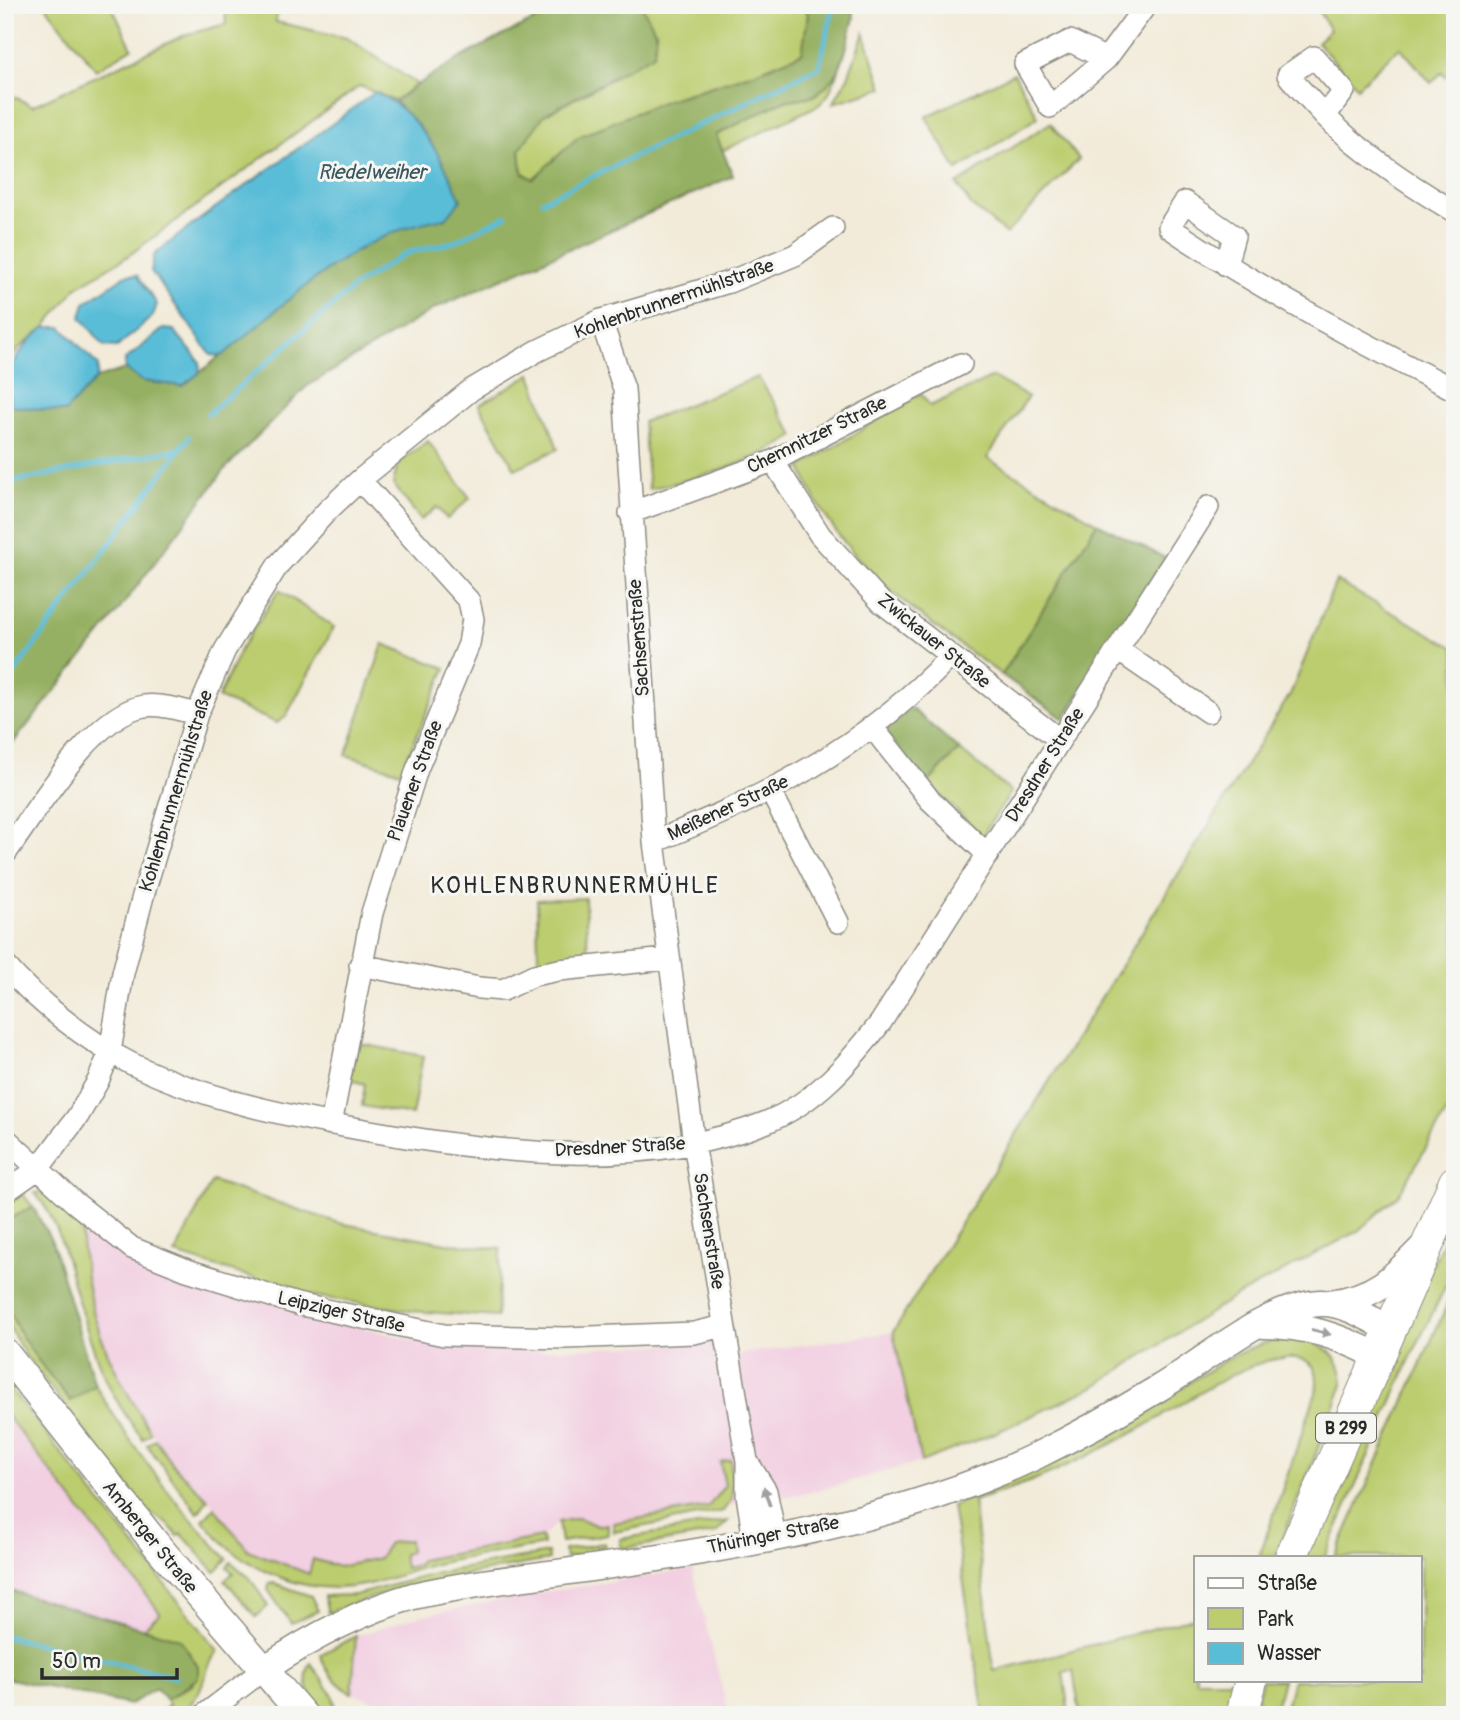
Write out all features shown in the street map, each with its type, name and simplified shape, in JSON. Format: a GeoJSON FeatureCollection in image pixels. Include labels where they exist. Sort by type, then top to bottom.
{"type":"FeatureCollection","features":[{"type":"Feature","properties":{"kind":"main road","name":"B 299"},"geometry":{"type":"LineString","coordinates":[[1291,1556],[1455,1182]]}},
{"type":"Feature","properties":{"kind":"main road","name":"Amberger Straße"},"geometry":{"type":"LineString","coordinates":[[5,1353],[159,1548],[303,1715]]}},
{"type":"Feature","properties":{"kind":"main road"},"geometry":{"type":"LineString","coordinates":[[1242,1715],[1250,1682]]}},
{"type":"Feature","properties":{"kind":"street"},"geometry":{"type":"LineString","coordinates":[[1106,59],[1146,5]]}},
{"type":"Feature","properties":{"kind":"street"},"geometry":{"type":"LineString","coordinates":[[1325,116],[1363,149],[1455,212]]}},
{"type":"Feature","properties":{"kind":"street","name":"Kohlenbrunnermühlstraße"},"geometry":{"type":"LineString","coordinates":[[5,1192],[38,1169],[78,1116],[110,1052],[123,973],[136,921],[197,714],[225,650],[278,565],[327,511],[360,480],[471,390],[537,351],[601,320],[729,282],[785,260],[833,228]]}},
{"type":"Feature","properties":{"kind":"street"},"geometry":{"type":"LineString","coordinates":[[1226,265],[1322,322],[1455,390]]}},
{"type":"Feature","properties":{"kind":"street","name":"Sachsenstraße"},"geometry":{"type":"LineString","coordinates":[[601,320],[624,389],[631,469],[630,513],[654,842],[667,959],[694,1143],[747,1461],[747,1495],[765,1538]]}},
{"type":"Feature","properties":{"kind":"street","name":"Chemnitzer Straße"},"geometry":{"type":"LineString","coordinates":[[630,513],[773,461],[961,364]]}},
{"type":"Feature","properties":{"kind":"street","name":"Zwickauer Straße"},"geometry":{"type":"LineString","coordinates":[[773,461],[829,545],[881,602],[1060,740]]}},
{"type":"Feature","properties":{"kind":"street","name":"Plauener Straße"},"geometry":{"type":"LineString","coordinates":[[331,1124],[360,965],[396,832],[416,769],[469,644],[473,619],[469,601],[360,480]]}},
{"type":"Feature","properties":{"kind":"street","name":"Dresdner Straße"},"geometry":{"type":"LineString","coordinates":[[5,965],[35,995],[110,1052],[164,1078],[207,1094],[331,1124],[413,1139],[547,1152],[588,1152],[694,1143],[767,1122],[797,1107],[839,1072],[881,1022],[1208,507]]}},
{"type":"Feature","properties":{"kind":"street"},"geometry":{"type":"LineString","coordinates":[[1118,650],[1209,712]]}},
{"type":"Feature","properties":{"kind":"street","name":"Meißener Straße"},"geometry":{"type":"LineString","coordinates":[[654,842],[771,792],[873,728],[901,706],[950,657]]}},
{"type":"Feature","properties":{"kind":"street"},"geometry":{"type":"LineString","coordinates":[[5,854],[86,744],[105,724],[124,712],[145,706],[197,714]]}},
{"type":"Feature","properties":{"kind":"street"},"geometry":{"type":"LineString","coordinates":[[873,728],[930,800],[988,855]]}},
{"type":"Feature","properties":{"kind":"street"},"geometry":{"type":"LineString","coordinates":[[771,792],[838,922]]}},
{"type":"Feature","properties":{"kind":"street"},"geometry":{"type":"LineString","coordinates":[[360,965],[479,988],[503,990],[534,975],[559,970],[667,959]]}},
{"type":"Feature","properties":{"kind":"street","name":"Leipziger Straße"},"geometry":{"type":"LineString","coordinates":[[5,1138],[74,1202],[132,1248],[187,1270],[297,1304],[444,1335],[565,1338],[694,1332],[724,1326]]}},
{"type":"Feature","properties":{"kind":"street","name":"Thüringer Straße"},"geometry":{"type":"LineString","coordinates":[[263,1670],[326,1630],[370,1610],[413,1596],[765,1538],[858,1518],[951,1490],[1032,1458],[1149,1394],[1259,1325],[1300,1307],[1357,1298],[1378,1290],[1428,1241]]}},
{"type":"Feature","properties":{"kind":"street"},"geometry":{"type":"LineString","coordinates":[[1328,1303],[1384,1342]]}},
{"type":"Feature","properties":{"kind":"street"},"geometry":{"type":"LineString","coordinates":[[1259,1325],[1313,1329],[1384,1342]]}},
{"type":"Feature","properties":{"kind":"street"},"geometry":{"type":"LineString","coordinates":[[204,1715],[263,1670]]}},
{"type":"Feature","properties":{"kind":"shaded area"},"geometry":{"type":"Polygon","coordinates":[[[81,1224],[123,1253],[318,1316],[427,1344],[526,1351],[717,1342],[719,1357],[893,1332],[921,1462],[807,1493],[597,1526],[579,1518],[558,1522],[542,1537],[421,1560],[417,1565],[335,1584],[248,1550],[197,1485],[173,1465],[115,1373],[105,1349],[89,1301],[81,1224]]]}},
{"type":"Feature","properties":{"kind":"shaded area"},"geometry":{"type":"Polygon","coordinates":[[[5,1413],[160,1614],[144,1628],[11,1591],[5,1583],[5,1413]]]}},
{"type":"Feature","properties":{"kind":"shaded area"},"geometry":{"type":"Polygon","coordinates":[[[692,1569],[729,1715],[413,1715],[352,1693],[356,1636],[415,1617],[532,1594],[692,1569]]]}},
{"type":"Feature","properties":{"kind":"green space"},"geometry":{"type":"Polygon","coordinates":[[[45,5],[111,5],[132,48],[96,70],[45,5]]]}},
{"type":"Feature","properties":{"kind":"green space"},"geometry":{"type":"Polygon","coordinates":[[[225,5],[277,5],[276,22],[347,38],[417,84],[395,101],[360,86],[128,256],[77,287],[45,327],[19,348],[5,365],[5,92],[32,106],[185,35],[226,24],[225,5]]]}},
{"type":"Feature","properties":{"kind":"green space"},"geometry":{"type":"Polygon","coordinates":[[[568,5],[641,5],[656,32],[654,54],[544,115],[520,149],[522,172],[533,179],[578,137],[664,101],[754,73],[802,53],[808,15],[804,5],[852,5],[854,18],[838,72],[814,96],[783,101],[716,135],[733,176],[434,309],[306,387],[226,468],[101,634],[5,753],[5,396],[13,406],[65,412],[97,378],[125,369],[142,381],[183,386],[294,294],[355,251],[385,234],[414,223],[446,218],[427,140],[395,101],[457,60],[568,5]]]}},
{"type":"Feature","properties":{"kind":"green space"},"geometry":{"type":"Polygon","coordinates":[[[641,5],[804,5],[808,14],[803,53],[754,73],[664,101],[578,137],[533,179],[522,172],[520,149],[544,115],[615,77],[656,32],[641,5]]]}},
{"type":"Feature","properties":{"kind":"green space"},"geometry":{"type":"Polygon","coordinates":[[[1315,5],[1455,5],[1455,85],[1442,72],[1431,83],[1400,47],[1357,87],[1317,42],[1330,30],[1315,5]]]}},
{"type":"Feature","properties":{"kind":"green space"},"geometry":{"type":"Polygon","coordinates":[[[864,33],[883,88],[833,103],[848,77],[864,33]]]}},
{"type":"Feature","properties":{"kind":"green space"},"geometry":{"type":"Polygon","coordinates":[[[838,72],[828,95],[819,105],[722,151],[716,135],[783,101],[814,96],[838,72]]]}},
{"type":"Feature","properties":{"kind":"green space"},"geometry":{"type":"Polygon","coordinates":[[[1014,73],[1038,117],[957,170],[926,117],[1014,73]]]}},
{"type":"Feature","properties":{"kind":"green space"},"geometry":{"type":"Polygon","coordinates":[[[1050,123],[1079,159],[1006,234],[971,205],[957,184],[1050,123]]]}},
{"type":"Feature","properties":{"kind":"green space"},"geometry":{"type":"Polygon","coordinates":[[[531,374],[558,449],[515,469],[479,405],[531,374]]]}},
{"type":"Feature","properties":{"kind":"green space"},"geometry":{"type":"Polygon","coordinates":[[[758,377],[795,436],[742,462],[706,475],[649,489],[643,422],[758,377]]]}},
{"type":"Feature","properties":{"kind":"green space"},"geometry":{"type":"Polygon","coordinates":[[[993,377],[1028,397],[987,458],[1097,523],[1002,675],[913,609],[859,559],[816,501],[801,467],[921,393],[930,406],[993,377]]]}},
{"type":"Feature","properties":{"kind":"green space"},"geometry":{"type":"Polygon","coordinates":[[[428,441],[470,498],[447,519],[437,507],[421,520],[393,484],[398,463],[428,441]]]}},
{"type":"Feature","properties":{"kind":"green space"},"geometry":{"type":"Polygon","coordinates":[[[1097,523],[1165,558],[1064,719],[1002,675],[1097,523]]]}},
{"type":"Feature","properties":{"kind":"green space"},"geometry":{"type":"Polygon","coordinates":[[[1336,581],[1455,648],[1455,1097],[1399,1194],[1358,1231],[1233,1298],[1093,1387],[995,1433],[921,1462],[893,1332],[1291,693],[1336,581]]]}},
{"type":"Feature","properties":{"kind":"green space"},"geometry":{"type":"Polygon","coordinates":[[[279,590],[334,627],[286,716],[277,723],[218,698],[241,648],[279,590]]]}},
{"type":"Feature","properties":{"kind":"green space"},"geometry":{"type":"Polygon","coordinates":[[[383,644],[446,668],[401,772],[346,755],[383,644]]]}},
{"type":"Feature","properties":{"kind":"green space"},"geometry":{"type":"Polygon","coordinates":[[[911,708],[959,749],[928,783],[884,732],[911,708]]]}},
{"type":"Feature","properties":{"kind":"green space"},"geometry":{"type":"Polygon","coordinates":[[[959,749],[1011,792],[982,836],[928,783],[959,749]]]}},
{"type":"Feature","properties":{"kind":"green space"},"geometry":{"type":"Polygon","coordinates":[[[585,898],[588,955],[538,960],[537,900],[585,898]]]}},
{"type":"Feature","properties":{"kind":"green space"},"geometry":{"type":"Polygon","coordinates":[[[357,1043],[423,1056],[412,1115],[362,1106],[365,1084],[350,1080],[357,1043]]]}},
{"type":"Feature","properties":{"kind":"green space"},"geometry":{"type":"Polygon","coordinates":[[[212,1181],[339,1223],[446,1243],[501,1249],[497,1317],[411,1311],[313,1296],[175,1254],[212,1181]]]}},
{"type":"Feature","properties":{"kind":"green space"},"geometry":{"type":"Polygon","coordinates":[[[42,1192],[81,1224],[83,1256],[93,1310],[100,1334],[121,1381],[151,1433],[143,1439],[118,1403],[100,1367],[60,1237],[50,1215],[35,1193],[42,1192]]]}},
{"type":"Feature","properties":{"kind":"green space"},"geometry":{"type":"Polygon","coordinates":[[[22,1193],[33,1207],[23,1211],[5,1228],[5,1206],[22,1193]]]}},
{"type":"Feature","properties":{"kind":"green space"},"geometry":{"type":"Polygon","coordinates":[[[33,1207],[52,1242],[95,1385],[71,1401],[24,1340],[6,1299],[3,1273],[5,1228],[11,1218],[33,1207]]]}},
{"type":"Feature","properties":{"kind":"green space"},"geometry":{"type":"Polygon","coordinates":[[[1455,1214],[1455,1267],[1409,1361],[1325,1556],[1305,1556],[1455,1214]]]}},
{"type":"Feature","properties":{"kind":"green space"},"geometry":{"type":"Polygon","coordinates":[[[1455,1287],[1455,1715],[1284,1715],[1292,1682],[1422,1682],[1422,1556],[1335,1556],[1455,1287]]]}},
{"type":"Feature","properties":{"kind":"green space"},"geometry":{"type":"Polygon","coordinates":[[[5,1296],[24,1338],[70,1401],[95,1385],[156,1476],[227,1559],[215,1572],[182,1534],[178,1536],[168,1524],[148,1512],[26,1356],[5,1320],[5,1296]]]}},
{"type":"Feature","properties":{"kind":"green space"},"geometry":{"type":"Polygon","coordinates":[[[1297,1336],[1324,1347],[1339,1365],[1343,1385],[1275,1556],[1259,1556],[1316,1393],[1317,1377],[1314,1368],[1301,1359],[1283,1358],[1242,1370],[1087,1456],[1033,1480],[973,1501],[994,1671],[1194,1618],[1194,1682],[1237,1682],[1229,1715],[1080,1715],[1073,1670],[1063,1672],[1069,1715],[984,1715],[952,1506],[1110,1432],[1231,1357],[1274,1340],[1297,1336]]]}},
{"type":"Feature","properties":{"kind":"green space"},"geometry":{"type":"Polygon","coordinates":[[[5,1382],[218,1651],[197,1696],[183,1710],[164,1710],[169,1705],[166,1700],[193,1684],[180,1639],[144,1628],[160,1613],[5,1413],[5,1382]]]}},
{"type":"Feature","properties":{"kind":"green space"},"geometry":{"type":"Polygon","coordinates":[[[155,1439],[173,1465],[208,1499],[198,1513],[147,1445],[155,1439]]]}},
{"type":"Feature","properties":{"kind":"green space"},"geometry":{"type":"Polygon","coordinates":[[[731,1460],[732,1499],[723,1511],[614,1532],[613,1523],[708,1507],[725,1485],[720,1462],[731,1460]]]}},
{"type":"Feature","properties":{"kind":"green space"},"geometry":{"type":"Polygon","coordinates":[[[214,1507],[248,1550],[309,1574],[313,1559],[339,1567],[379,1558],[389,1543],[409,1540],[410,1552],[403,1554],[405,1568],[417,1565],[421,1560],[542,1537],[543,1545],[423,1567],[364,1585],[319,1587],[296,1583],[275,1575],[235,1553],[203,1520],[214,1507]]]}},
{"type":"Feature","properties":{"kind":"green space"},"geometry":{"type":"Polygon","coordinates":[[[579,1518],[597,1526],[608,1524],[608,1534],[561,1542],[558,1522],[579,1518]]]}},
{"type":"Feature","properties":{"kind":"green space"},"geometry":{"type":"Polygon","coordinates":[[[728,1521],[716,1533],[621,1549],[620,1539],[728,1521]]]}},
{"type":"Feature","properties":{"kind":"green space"},"geometry":{"type":"Polygon","coordinates":[[[604,1543],[605,1551],[566,1558],[564,1550],[604,1543]]]}},
{"type":"Feature","properties":{"kind":"green space"},"geometry":{"type":"Polygon","coordinates":[[[548,1553],[549,1560],[409,1587],[328,1613],[324,1596],[355,1595],[438,1573],[548,1553]]]}},
{"type":"Feature","properties":{"kind":"green space"},"geometry":{"type":"Polygon","coordinates":[[[231,1562],[250,1578],[268,1606],[256,1617],[225,1580],[233,1573],[227,1567],[231,1562]]]}},
{"type":"Feature","properties":{"kind":"green space"},"geometry":{"type":"Polygon","coordinates":[[[274,1583],[311,1596],[318,1611],[291,1623],[268,1590],[269,1584],[274,1583]]]}},
{"type":"Feature","properties":{"kind":"green space"},"geometry":{"type":"Polygon","coordinates":[[[5,1589],[180,1639],[198,1666],[198,1678],[166,1700],[156,1688],[130,1705],[5,1678],[5,1589]]]}},
{"type":"Feature","properties":{"kind":"green space"},"geometry":{"type":"Polygon","coordinates":[[[356,1636],[352,1693],[332,1676],[324,1665],[321,1654],[356,1636]]]}},
{"type":"Feature","properties":{"kind":"green space"},"geometry":{"type":"Polygon","coordinates":[[[311,1663],[332,1694],[338,1715],[322,1709],[311,1695],[306,1679],[311,1663]]]}},
{"type":"Feature","properties":{"kind":"green space"},"geometry":{"type":"Polygon","coordinates":[[[1261,1682],[1282,1682],[1273,1715],[1253,1715],[1261,1682]]]}},
{"type":"Feature","properties":{"kind":"water","name":"Riedelweiher"},"geometry":{"type":"Polygon","coordinates":[[[375,92],[390,100],[416,124],[437,153],[461,200],[446,218],[413,225],[354,253],[299,291],[222,356],[211,355],[151,271],[154,255],[375,92]]]}},
{"type":"Feature","properties":{"kind":"water"},"geometry":{"type":"Polygon","coordinates":[[[126,275],[137,275],[157,304],[153,316],[117,347],[104,346],[81,317],[85,303],[126,275]]]}},
{"type":"Feature","properties":{"kind":"water"},"geometry":{"type":"Polygon","coordinates":[[[45,327],[61,327],[98,365],[97,378],[65,412],[12,406],[9,394],[9,382],[15,361],[28,343],[45,327]]]}},
{"type":"Feature","properties":{"kind":"water"},"geometry":{"type":"Polygon","coordinates":[[[163,329],[174,330],[200,362],[199,373],[182,386],[142,381],[125,369],[125,360],[163,329]]]}},
{"type":"Feature","properties":{"kind":"waterway"},"geometry":{"type":"LineString","coordinates":[[542,201],[819,67],[834,5]]}},
{"type":"Feature","properties":{"kind":"waterway"},"geometry":{"type":"LineString","coordinates":[[208,414],[355,286],[406,253],[454,242],[506,216]]}},
{"type":"Feature","properties":{"kind":"waterway"},"geometry":{"type":"LineString","coordinates":[[5,483],[180,449],[189,437]]}},
{"type":"Feature","properties":{"kind":"waterway"},"geometry":{"type":"LineString","coordinates":[[5,685],[180,449]]}},
{"type":"Feature","properties":{"kind":"waterway"},"geometry":{"type":"LineString","coordinates":[[5,1636],[175,1677]]}},
{"type":"Feature","properties":{"kind":"district","name":"KOHLENBRUNNERMÜHLE"},"geometry":{"type":"Point","coordinates":[575,885]}}]}
